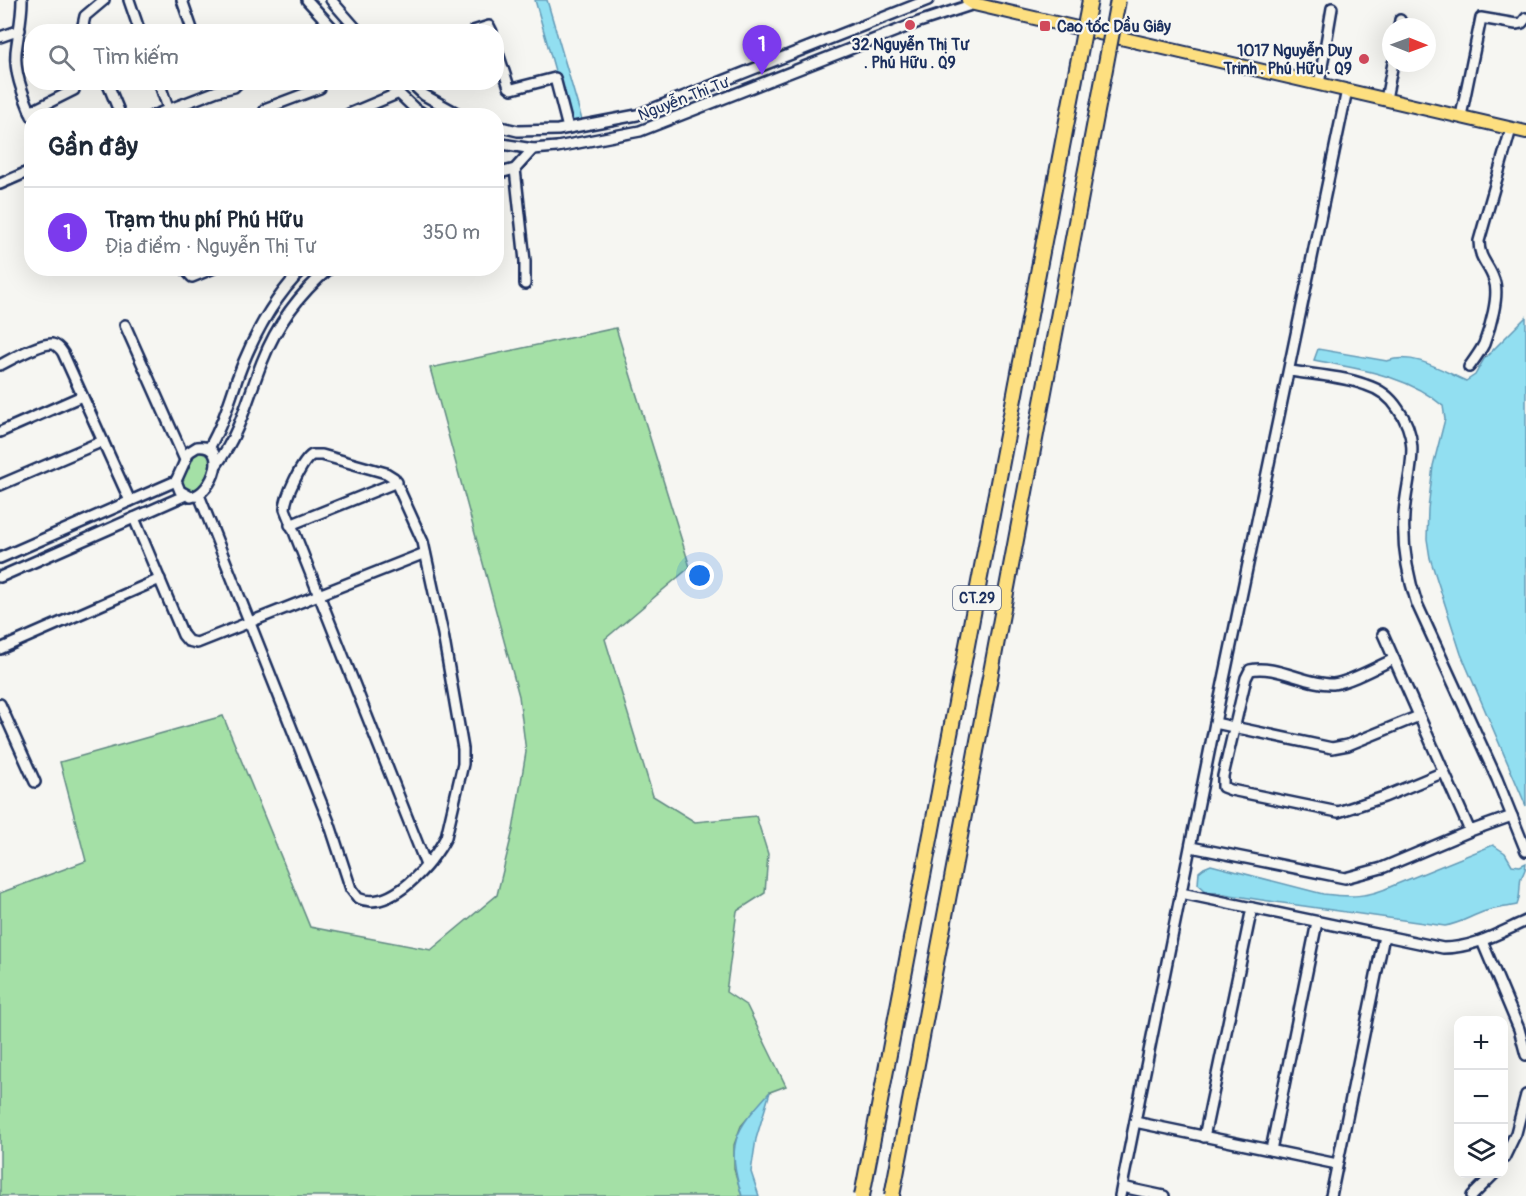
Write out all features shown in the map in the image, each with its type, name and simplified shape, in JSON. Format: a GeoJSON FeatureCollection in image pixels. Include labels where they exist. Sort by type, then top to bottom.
{"type":"FeatureCollection","features":[{"type":"Feature","properties":{"kind":"highway","name":"CT.29"},"geometry":{"type":"LineString","coordinates":[[862,1196],[1090,0]]}},
{"type":"Feature","properties":{"kind":"highway","name":"CT.29"},"geometry":{"type":"LineString","coordinates":[[891,1196],[1118,0]]}},
{"type":"Feature","properties":{"kind":"main road"},"geometry":{"type":"LineString","coordinates":[[971,2],[1526,132]]}},
{"type":"Feature","properties":{"kind":"street"},"geometry":{"type":"LineString","coordinates":[[22,0],[16,68],[29,108]]}},
{"type":"Feature","properties":{"kind":"street"},"geometry":{"type":"LineString","coordinates":[[83,24],[85,16],[104,0]]}},
{"type":"Feature","properties":{"kind":"street"},"geometry":{"type":"LineString","coordinates":[[129,0],[137,24]]}},
{"type":"Feature","properties":{"kind":"street"},"geometry":{"type":"LineString","coordinates":[[182,0],[190,24]]}},
{"type":"Feature","properties":{"kind":"street"},"geometry":{"type":"LineString","coordinates":[[307,0],[329,24]]}},
{"type":"Feature","properties":{"kind":"street"},"geometry":{"type":"LineString","coordinates":[[331,0],[352,24]]}},
{"type":"Feature","properties":{"kind":"street","name":"Nguyễn Thị Tư"},"geometry":{"type":"LineString","coordinates":[[504,128],[518,131],[558,130],[637,115],[928,0]]}},
{"type":"Feature","properties":{"kind":"street","name":"Nguyễn Thị Tư"},"geometry":{"type":"LineString","coordinates":[[504,144],[533,149],[557,147],[640,131],[971,2]]}},
{"type":"Feature","properties":{"kind":"street"},"geometry":{"type":"LineString","coordinates":[[1319,84],[1332,8]]}},
{"type":"Feature","properties":{"kind":"street"},"geometry":{"type":"LineString","coordinates":[[1461,116],[1481,18],[1516,24],[1526,18]]}},
{"type":"Feature","properties":{"kind":"street"},"geometry":{"type":"LineString","coordinates":[[0,37],[20,30]]}},
{"type":"Feature","properties":{"kind":"street"},"geometry":{"type":"LineString","coordinates":[[504,72],[509,87],[512,89],[555,78],[568,128]]}},
{"type":"Feature","properties":{"kind":"street"},"geometry":{"type":"LineString","coordinates":[[1386,99],[1391,72]]}},
{"type":"Feature","properties":{"kind":"street"},"geometry":{"type":"LineString","coordinates":[[42,108],[74,90]]}},
{"type":"Feature","properties":{"kind":"street"},"geometry":{"type":"LineString","coordinates":[[110,90],[118,108]]}},
{"type":"Feature","properties":{"kind":"street"},"geometry":{"type":"LineString","coordinates":[[162,90],[168,108],[208,90]]}},
{"type":"Feature","properties":{"kind":"street"},"geometry":{"type":"LineString","coordinates":[[267,108],[315,90]]}},
{"type":"Feature","properties":{"kind":"street"},"geometry":{"type":"LineString","coordinates":[[396,90],[414,108]]}},
{"type":"Feature","properties":{"kind":"street"},"geometry":{"type":"LineString","coordinates":[[419,90],[448,108]]}},
{"type":"Feature","properties":{"kind":"street"},"geometry":{"type":"LineString","coordinates":[[1164,1196],[1121,1192],[1215,723],[1347,90]]}},
{"type":"Feature","properties":{"kind":"street"},"geometry":{"type":"LineString","coordinates":[[363,108],[399,93]]}},
{"type":"Feature","properties":{"kind":"street"},"geometry":{"type":"LineString","coordinates":[[1468,368],[1483,346],[1491,322],[1496,291],[1494,278],[1481,258],[1479,241],[1511,129]]}},
{"type":"Feature","properties":{"kind":"street"},"geometry":{"type":"LineString","coordinates":[[504,172],[515,169],[533,149]]}},
{"type":"Feature","properties":{"kind":"street"},"geometry":{"type":"LineString","coordinates":[[515,169],[525,261],[525,284]]}},
{"type":"Feature","properties":{"kind":"street"},"geometry":{"type":"LineString","coordinates":[[0,184],[24,174]]}},
{"type":"Feature","properties":{"kind":"street"},"geometry":{"type":"LineString","coordinates":[[209,448],[222,423],[244,360],[259,327],[277,300],[297,276]]}},
{"type":"Feature","properties":{"kind":"street"},"geometry":{"type":"LineString","coordinates":[[176,481],[180,491],[191,497],[199,495],[205,489],[238,429],[273,338],[299,300],[322,276]]}},
{"type":"Feature","properties":{"kind":"street"},"geometry":{"type":"LineString","coordinates":[[125,325],[185,460]]}},
{"type":"Feature","properties":{"kind":"street"},"geometry":{"type":"LineString","coordinates":[[0,365],[43,346],[55,345],[63,353],[130,501]]}},
{"type":"Feature","properties":{"kind":"street"},"geometry":{"type":"LineString","coordinates":[[1290,371],[1368,385],[1393,402],[1409,427],[1412,460],[1406,491],[1403,531],[1404,558],[1411,586],[1526,851]]}},
{"type":"Feature","properties":{"kind":"street"},"geometry":{"type":"LineString","coordinates":[[0,432],[82,396]]}},
{"type":"Feature","properties":{"kind":"street"},"geometry":{"type":"LineString","coordinates":[[0,486],[103,441]]}},
{"type":"Feature","properties":{"kind":"street"},"geometry":{"type":"LineString","coordinates":[[0,558],[176,481],[192,449],[202,446],[209,448],[215,453],[217,464]]}},
{"type":"Feature","properties":{"kind":"street"},"geometry":{"type":"LineString","coordinates":[[199,495],[329,822],[354,894],[369,902],[397,893],[409,885],[426,865],[437,852],[446,837],[463,757],[443,634],[421,534],[397,482],[386,473],[322,455],[312,455],[305,461],[285,503],[290,525],[426,865]]}},
{"type":"Feature","properties":{"kind":"street"},"geometry":{"type":"LineString","coordinates":[[290,525],[397,482]]}},
{"type":"Feature","properties":{"kind":"street"},"geometry":{"type":"LineString","coordinates":[[0,577],[186,495]]}},
{"type":"Feature","properties":{"kind":"street"},"geometry":{"type":"LineString","coordinates":[[134,518],[183,635],[188,641],[201,642],[425,553]]}},
{"type":"Feature","properties":{"kind":"street"},"geometry":{"type":"LineString","coordinates":[[0,649],[159,579]]}},
{"type":"Feature","properties":{"kind":"street"},"geometry":{"type":"LineString","coordinates":[[1383,634],[1470,831]]}},
{"type":"Feature","properties":{"kind":"street"},"geometry":{"type":"LineString","coordinates":[[1394,659],[1335,684],[1319,683],[1271,671],[1250,670],[1246,678],[1222,784],[1230,790],[1338,812],[1384,797],[1444,772]]}},
{"type":"Feature","properties":{"kind":"street"},"geometry":{"type":"LineString","coordinates":[[0,704],[35,782]]}},
{"type":"Feature","properties":{"kind":"street"},"geometry":{"type":"LineString","coordinates":[[1215,723],[1332,748],[1348,745],[1419,716]]}},
{"type":"Feature","properties":{"kind":"street"},"geometry":{"type":"LineString","coordinates":[[1191,847],[1345,878],[1382,868],[1512,816]]}},
{"type":"Feature","properties":{"kind":"street"},"geometry":{"type":"LineString","coordinates":[[1181,893],[1443,948],[1467,946],[1526,921]]}},
{"type":"Feature","properties":{"kind":"street"},"geometry":{"type":"LineString","coordinates":[[1204,1137],[1252,908]]}},
{"type":"Feature","properties":{"kind":"street"},"geometry":{"type":"LineString","coordinates":[[1271,1150],[1317,922]]}},
{"type":"Feature","properties":{"kind":"street"},"geometry":{"type":"LineString","coordinates":[[1330,1196],[1384,936]]}},
{"type":"Feature","properties":{"kind":"street"},"geometry":{"type":"LineString","coordinates":[[1482,941],[1520,1029],[1526,1055]]}},
{"type":"Feature","properties":{"kind":"street"},"geometry":{"type":"LineString","coordinates":[[1508,1148],[1516,1133],[1526,1095]]}},
{"type":"Feature","properties":{"kind":"street"},"geometry":{"type":"LineString","coordinates":[[1135,1122],[1337,1164]]}},
{"type":"Feature","properties":{"kind":"street"},"geometry":{"type":"LineString","coordinates":[[1472,1196],[1489,1178]]}},
{"type":"Feature","properties":{"kind":"green space"},"geometry":{"type":"Polygon","coordinates":[[[616,328],[690,567],[605,639],[653,796],[695,822],[756,816],[768,854],[765,893],[737,911],[726,992],[747,1006],[786,1086],[770,1092],[741,1126],[734,1145],[734,1169],[742,1196],[0,1196],[0,893],[86,861],[60,762],[223,716],[310,927],[431,950],[497,895],[513,830],[526,752],[519,696],[430,368],[616,328]]]}},
{"type":"Feature","properties":{"kind":"green space"},"geometry":{"type":"Polygon","coordinates":[[[198,452],[208,455],[211,464],[201,485],[189,490],[183,485],[184,471],[198,452]]]}},
{"type":"Feature","properties":{"kind":"water"},"geometry":{"type":"Polygon","coordinates":[[[535,0],[547,0],[582,120],[570,124],[535,0]]]}},
{"type":"Feature","properties":{"kind":"water"},"geometry":{"type":"Polygon","coordinates":[[[1526,317],[1526,806],[1461,654],[1430,558],[1427,539],[1428,509],[1433,466],[1445,419],[1443,406],[1429,395],[1398,380],[1365,370],[1314,360],[1318,349],[1387,361],[1418,360],[1466,381],[1475,375],[1484,359],[1526,317]]]}},
{"type":"Feature","properties":{"kind":"water"},"geometry":{"type":"Polygon","coordinates":[[[1493,845],[1505,853],[1512,865],[1520,866],[1526,863],[1517,905],[1488,910],[1445,926],[1206,891],[1198,884],[1199,872],[1211,865],[1323,894],[1366,895],[1493,845]]]}},
{"type":"Feature","properties":{"kind":"water"},"geometry":{"type":"Polygon","coordinates":[[[770,1092],[756,1139],[751,1172],[759,1196],[742,1196],[735,1163],[734,1151],[737,1139],[748,1117],[770,1092]]]}},
{"type":"Feature","properties":{"kind":"place","name":"32 Nguyễn Thị Tư . Phú Hữu . Q9"},"geometry":{"type":"Point","coordinates":[910,25]}},
{"type":"Feature","properties":{"kind":"place","name":"Cao tốc Dầu Giây"},"geometry":{"type":"Point","coordinates":[1045,26]}},
{"type":"Feature","properties":{"kind":"place","name":"1017 Nguyễn Duy Trinh . Phú Hữu . Q9"},"geometry":{"type":"Point","coordinates":[1364,59]}},
{"type":"Feature","properties":{"kind":"place","name":"Trạm thu phí Phú Hữu"},"geometry":{"type":"Point","coordinates":[762,75]}}]}
